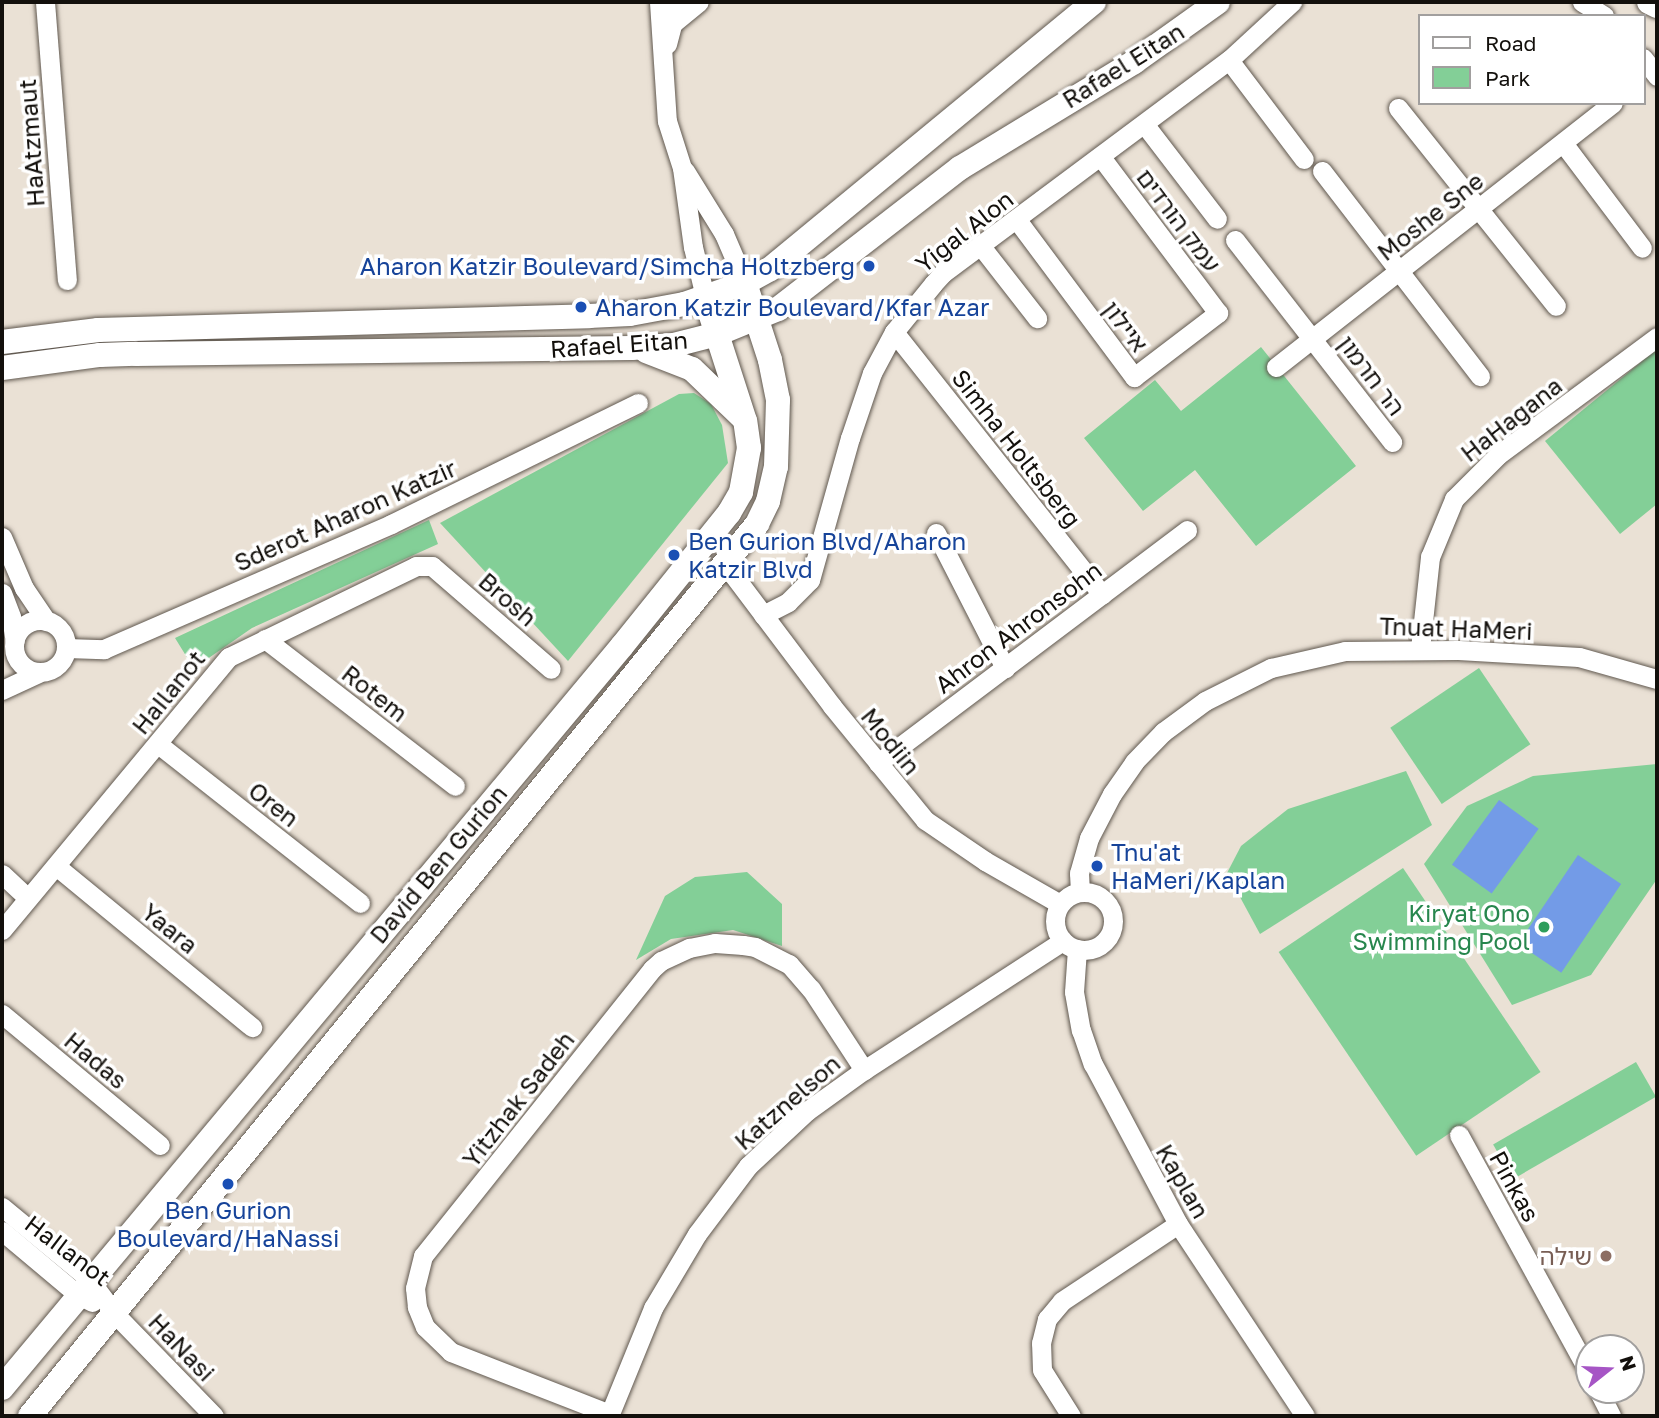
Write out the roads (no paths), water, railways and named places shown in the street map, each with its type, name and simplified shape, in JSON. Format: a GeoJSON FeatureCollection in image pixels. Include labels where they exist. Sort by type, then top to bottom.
{"type":"FeatureCollection","features":[{"type":"Feature","properties":{"kind":"main road","name":"Rafael Eitan"},"geometry":{"type":"LineString","coordinates":[[2,342],[98,330],[589,316],[660,310],[705,297],[745,283],[770,269],[1094,2]]}},
{"type":"Feature","properties":{"kind":"main road","name":"Rafael Eitan"},"geometry":{"type":"LineString","coordinates":[[2,368],[124,354],[632,348],[674,345],[718,334],[758,320],[792,299],[960,168],[1134,62],[1218,2]]}},
{"type":"Feature","properties":{"kind":"main road"},"geometry":{"type":"LineString","coordinates":[[1649,2],[1656,4]]}},
{"type":"Feature","properties":{"kind":"main road","name":"David Ben Gurion"},"geometry":{"type":"LineString","coordinates":[[30,1416],[757,524],[768,501],[776,467],[778,400],[758,320],[745,283]]}},
{"type":"Feature","properties":{"kind":"main road","name":"David Ben Gurion"},"geometry":{"type":"LineString","coordinates":[[2,1388],[83,1287],[613,656],[729,513],[741,492],[749,448],[745,421],[705,297]]}},
{"type":"Feature","properties":{"kind":"main road"},"geometry":{"type":"LineString","coordinates":[[632,348],[668,357],[692,369],[723,396],[745,421]]}},
{"type":"Feature","properties":{"kind":"street","name":"HaAtzmaut"},"geometry":{"type":"LineString","coordinates":[[45,2],[67,280]]}},
{"type":"Feature","properties":{"kind":"street"},"geometry":{"type":"LineString","coordinates":[[659,2],[667,121],[682,168],[693,247],[705,297]]}},
{"type":"Feature","properties":{"kind":"street"},"geometry":{"type":"LineString","coordinates":[[663,66],[678,2]]}},
{"type":"Feature","properties":{"kind":"street"},"geometry":{"type":"LineString","coordinates":[[673,23],[699,2]]}},
{"type":"Feature","properties":{"kind":"street","name":"Yigal Alon"},"geometry":{"type":"LineString","coordinates":[[763,615],[788,602],[810,580],[862,398],[894,332],[943,273],[1230,60],[1292,2]]}},
{"type":"Feature","properties":{"kind":"street"},"geometry":{"type":"LineString","coordinates":[[1582,2],[1601,14]]}},
{"type":"Feature","properties":{"kind":"street"},"geometry":{"type":"LineString","coordinates":[[1230,60],[1304,159]]}},
{"type":"Feature","properties":{"kind":"street","name":"Moshe Sne"},"geometry":{"type":"LineString","coordinates":[[1276,367],[1610,105]]}},
{"type":"Feature","properties":{"kind":"street"},"geometry":{"type":"LineString","coordinates":[[1398,108],[1556,306]]}},
{"type":"Feature","properties":{"kind":"street"},"geometry":{"type":"LineString","coordinates":[[1145,125],[1217,219]]}},
{"type":"Feature","properties":{"kind":"street"},"geometry":{"type":"LineString","coordinates":[[1563,142],[1642,248]]}},
{"type":"Feature","properties":{"kind":"street","name":"עמק הורדים"},"geometry":{"type":"LineString","coordinates":[[1100,156],[1218,313]]}},
{"type":"Feature","properties":{"kind":"street"},"geometry":{"type":"LineString","coordinates":[[682,168],[724,234],[745,283]]}},
{"type":"Feature","properties":{"kind":"street"},"geometry":{"type":"LineString","coordinates":[[1322,171],[1480,376]]}},
{"type":"Feature","properties":{"kind":"street","name":"איילון"},"geometry":{"type":"LineString","coordinates":[[1017,220],[1134,377],[1218,313]]}},
{"type":"Feature","properties":{"kind":"street","name":"הר חרמון"},"geometry":{"type":"LineString","coordinates":[[1235,240],[1392,442]]}},
{"type":"Feature","properties":{"kind":"street"},"geometry":{"type":"LineString","coordinates":[[979,245],[1037,318]]}},
{"type":"Feature","properties":{"kind":"street","name":"Simha Holtsberg"},"geometry":{"type":"LineString","coordinates":[[894,332],[1102,594]]}},
{"type":"Feature","properties":{"kind":"street","name":"HaHagana"},"geometry":{"type":"LineString","coordinates":[[1420,649],[1430,557],[1454,499],[1498,455],[1657,337]]}},
{"type":"Feature","properties":{"kind":"street","name":"Sderot Aharon Katzir"},"geometry":{"type":"LineString","coordinates":[[66,648],[104,649],[391,524],[638,403]]}},
{"type":"Feature","properties":{"kind":"street","name":"Ahron Ahronsohn"},"geometry":{"type":"LineString","coordinates":[[878,764],[1187,530]]}},
{"type":"Feature","properties":{"kind":"street"},"geometry":{"type":"LineString","coordinates":[[936,533],[1005,668]]}},
{"type":"Feature","properties":{"kind":"street"},"geometry":{"type":"LineString","coordinates":[[2,537],[30,598],[46,621],[61,631],[66,648],[65,656],[54,669],[38,673],[2,690]]}},
{"type":"Feature","properties":{"kind":"street","name":"Modiin"},"geometry":{"type":"LineString","coordinates":[[725,564],[878,764],[925,820],[941,833],[1060,904]]}},
{"type":"Feature","properties":{"kind":"street","name":"HaIlanot"},"geometry":{"type":"LineString","coordinates":[[2,930],[229,656],[416,566],[432,566]]}},
{"type":"Feature","properties":{"kind":"street","name":"Brosh"},"geometry":{"type":"LineString","coordinates":[[432,566],[551,669]]}},
{"type":"Feature","properties":{"kind":"street"},"geometry":{"type":"LineString","coordinates":[[2,593],[11,617],[14,645],[22,665],[38,673]]}},
{"type":"Feature","properties":{"kind":"street"},"geometry":{"type":"LineString","coordinates":[[2,682],[23,627],[30,622],[46,621]]}},
{"type":"Feature","properties":{"kind":"street","name":"Rotem"},"geometry":{"type":"LineString","coordinates":[[265,639],[455,786]]}},
{"type":"Feature","properties":{"kind":"street","name":"Tnuat HaMeri"},"geometry":{"type":"LineString","coordinates":[[1080,892],[1079,873],[1089,838],[1112,794],[1134,762],[1163,732],[1205,701],[1253,676],[1331,653],[1369,649],[1420,649],[1579,657],[1657,679]]}},
{"type":"Feature","properties":{"kind":"street","name":"Oren"},"geometry":{"type":"LineString","coordinates":[[158,744],[360,903]]}},
{"type":"Feature","properties":{"kind":"street","name":"Yaara"},"geometry":{"type":"LineString","coordinates":[[56,866],[252,1027]]}},
{"type":"Feature","properties":{"kind":"street"},"geometry":{"type":"LineString","coordinates":[[2,874],[29,898]]}},
{"type":"Feature","properties":{"kind":"street"},"geometry":{"type":"LineString","coordinates":[[1080,892],[1098,895],[1110,909],[1112,927],[1099,945],[1070,945],[1055,919],[1060,904],[1069,895],[1080,892]]}},
{"type":"Feature","properties":{"kind":"street","name":"Yitzhak Sadeh"},"geometry":{"type":"LineString","coordinates":[[610,1415],[451,1352],[425,1327],[417,1307],[415,1288],[423,1256],[652,969],[661,961],[689,948],[715,943],[743,944],[789,964],[811,989],[864,1069]]}},
{"type":"Feature","properties":{"kind":"street","name":"Katznelson"},"geometry":{"type":"LineString","coordinates":[[610,1415],[653,1308],[697,1234],[748,1166],[807,1111],[864,1069],[1070,945]]}},
{"type":"Feature","properties":{"kind":"street","name":"Kaplan"},"geometry":{"type":"LineString","coordinates":[[1070,945],[1074,992],[1088,1052],[1178,1224],[1305,1416]]}},
{"type":"Feature","properties":{"kind":"street","name":"Hadas"},"geometry":{"type":"LineString","coordinates":[[2,1014],[160,1145]]}},
{"type":"Feature","properties":{"kind":"street","name":"Pinkas"},"geometry":{"type":"LineString","coordinates":[[1459,1135],[1575,1346]]}},
{"type":"Feature","properties":{"kind":"street","name":"HaIlanot"},"geometry":{"type":"LineString","coordinates":[[2,1207],[83,1287],[115,1314]]}},
{"type":"Feature","properties":{"kind":"street"},"geometry":{"type":"LineString","coordinates":[[1071,1416],[1042,1370],[1041,1343],[1047,1320],[1062,1301],[1178,1224]]}},
{"type":"Feature","properties":{"kind":"street","name":"HaIlanot"},"geometry":{"type":"LineString","coordinates":[[2,1231],[83,1287]]}},
{"type":"Feature","properties":{"kind":"street","name":"HaNasi"},"geometry":{"type":"LineString","coordinates":[[115,1314],[214,1416]]}},
{"type":"Feature","properties":{"kind":"water"},"geometry":{"type":"Polygon","coordinates":[[[1499,800],[1539,829],[1492,894],[1452,865],[1499,800]]]}},
{"type":"Feature","properties":{"kind":"water"},"geometry":{"type":"Polygon","coordinates":[[[1578,855],[1621,884],[1561,973],[1518,944],[1578,855]]]}},
{"type":"Feature","properties":{"kind":"place","name":"Aharon Katzir Boulevard/Simcha Holtzberg"},"geometry":{"type":"Point","coordinates":[869,266]}},
{"type":"Feature","properties":{"kind":"place","name":"Aharon Katzir Boulevard/Kfar Azar"},"geometry":{"type":"Point","coordinates":[581,307]}},
{"type":"Feature","properties":{"kind":"place","name":"Ben Gurion Blvd/Aharon Katzir Blvd"},"geometry":{"type":"Point","coordinates":[674,555]}},
{"type":"Feature","properties":{"kind":"place","name":"Tnu'at HaMeri/Kaplan"},"geometry":{"type":"Point","coordinates":[1097,866]}},
{"type":"Feature","properties":{"kind":"place","name":"Kiryat Ono Swimming Pool"},"geometry":{"type":"Point","coordinates":[1544,927]}},
{"type":"Feature","properties":{"kind":"place","name":"Ben Gurion Boulevard/HaNassi"},"geometry":{"type":"Point","coordinates":[228,1184]}},
{"type":"Feature","properties":{"kind":"place","name":"שילה"},"geometry":{"type":"Point","coordinates":[1606,1256]}}]}
